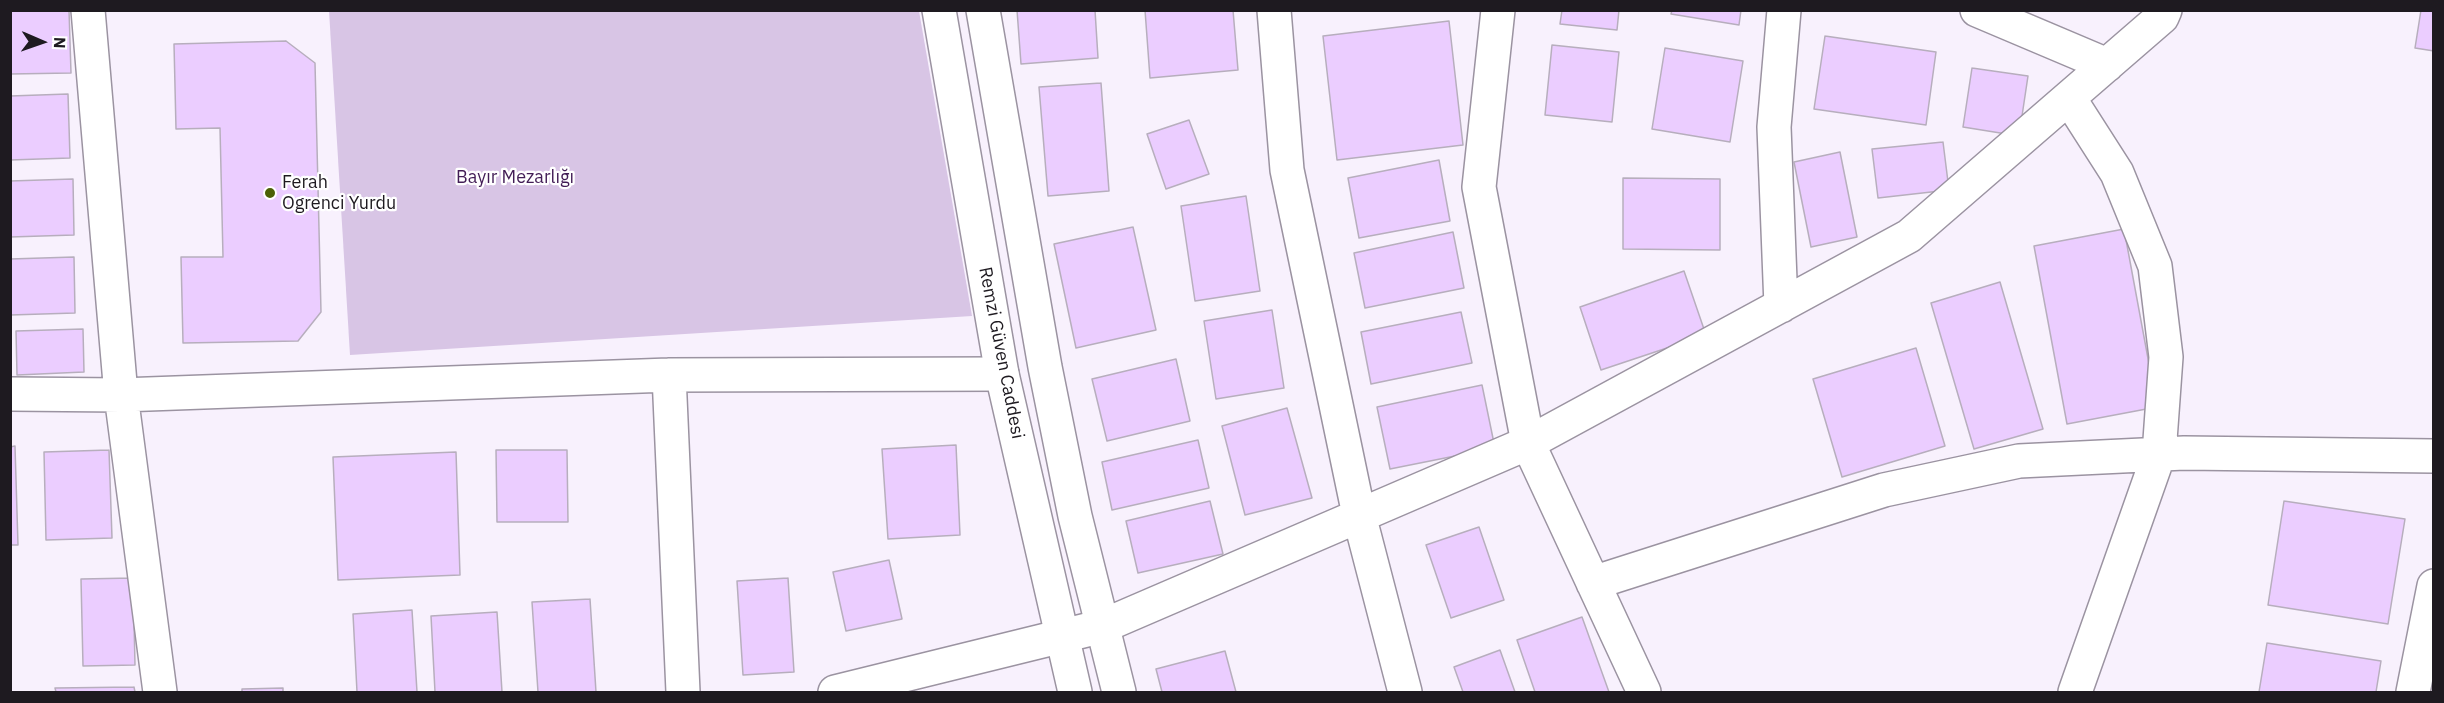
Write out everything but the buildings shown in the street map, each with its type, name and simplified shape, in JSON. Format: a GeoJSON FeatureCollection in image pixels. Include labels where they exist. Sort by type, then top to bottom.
{"type":"FeatureCollection","features":[{"type":"Feature","properties":{"kind":"street"},"geometry":{"type":"LineString","coordinates":[[88,10],[121,395],[160,693]]}},
{"type":"Feature","properties":{"kind":"street","name":"Remzi Güven Caddesi"},"geometry":{"type":"LineString","coordinates":[[939,10],[1002,374],[1075,693]]}},
{"type":"Feature","properties":{"kind":"street"},"geometry":{"type":"LineString","coordinates":[[983,10],[1045,368],[1076,516],[1119,693]]}},
{"type":"Feature","properties":{"kind":"street"},"geometry":{"type":"LineString","coordinates":[[1274,10],[1287,170],[1359,515],[1405,693]]}},
{"type":"Feature","properties":{"kind":"street"},"geometry":{"type":"LineString","coordinates":[[1498,10],[1479,187],[1528,443],[1644,693]]}},
{"type":"Feature","properties":{"kind":"street"},"geometry":{"type":"LineString","coordinates":[[1780,306],[1774,127],[1785,10]]}},
{"type":"Feature","properties":{"kind":"street"},"geometry":{"type":"LineString","coordinates":[[1977,10],[2107,65]]}},
{"type":"Feature","properties":{"kind":"street"},"geometry":{"type":"LineString","coordinates":[[836,693],[1103,626],[1528,443],[1909,236],[2162,17],[2165,10]]}},
{"type":"Feature","properties":{"kind":"street"},"geometry":{"type":"LineString","coordinates":[[2069,98],[2117,172],[2155,266],[2166,357],[2159,454],[2075,693]]}},
{"type":"Feature","properties":{"kind":"street"},"geometry":{"type":"LineString","coordinates":[[10,394],[121,395],[669,375],[1002,374]]}},
{"type":"Feature","properties":{"kind":"street"},"geometry":{"type":"LineString","coordinates":[[669,375],[683,693]]}},
{"type":"Feature","properties":{"kind":"street"},"geometry":{"type":"LineString","coordinates":[[1593,583],[1884,490],[2019,462],[2159,454],[2433,456]]}},
{"type":"Feature","properties":{"kind":"street"},"geometry":{"type":"LineString","coordinates":[[2413,693],[2433,586]]}},
{"type":"Feature","properties":{"kind":"green space","name":"Bayır Mezarlığı"},"geometry":{"type":"Polygon","coordinates":[[[329,11],[919,11],[972,316],[350,355],[329,11]]]}},
{"type":"Feature","properties":{"kind":"place","name":"Ferah Ogrenci Yurdu"},"geometry":{"type":"Point","coordinates":[270,193]}}]}
